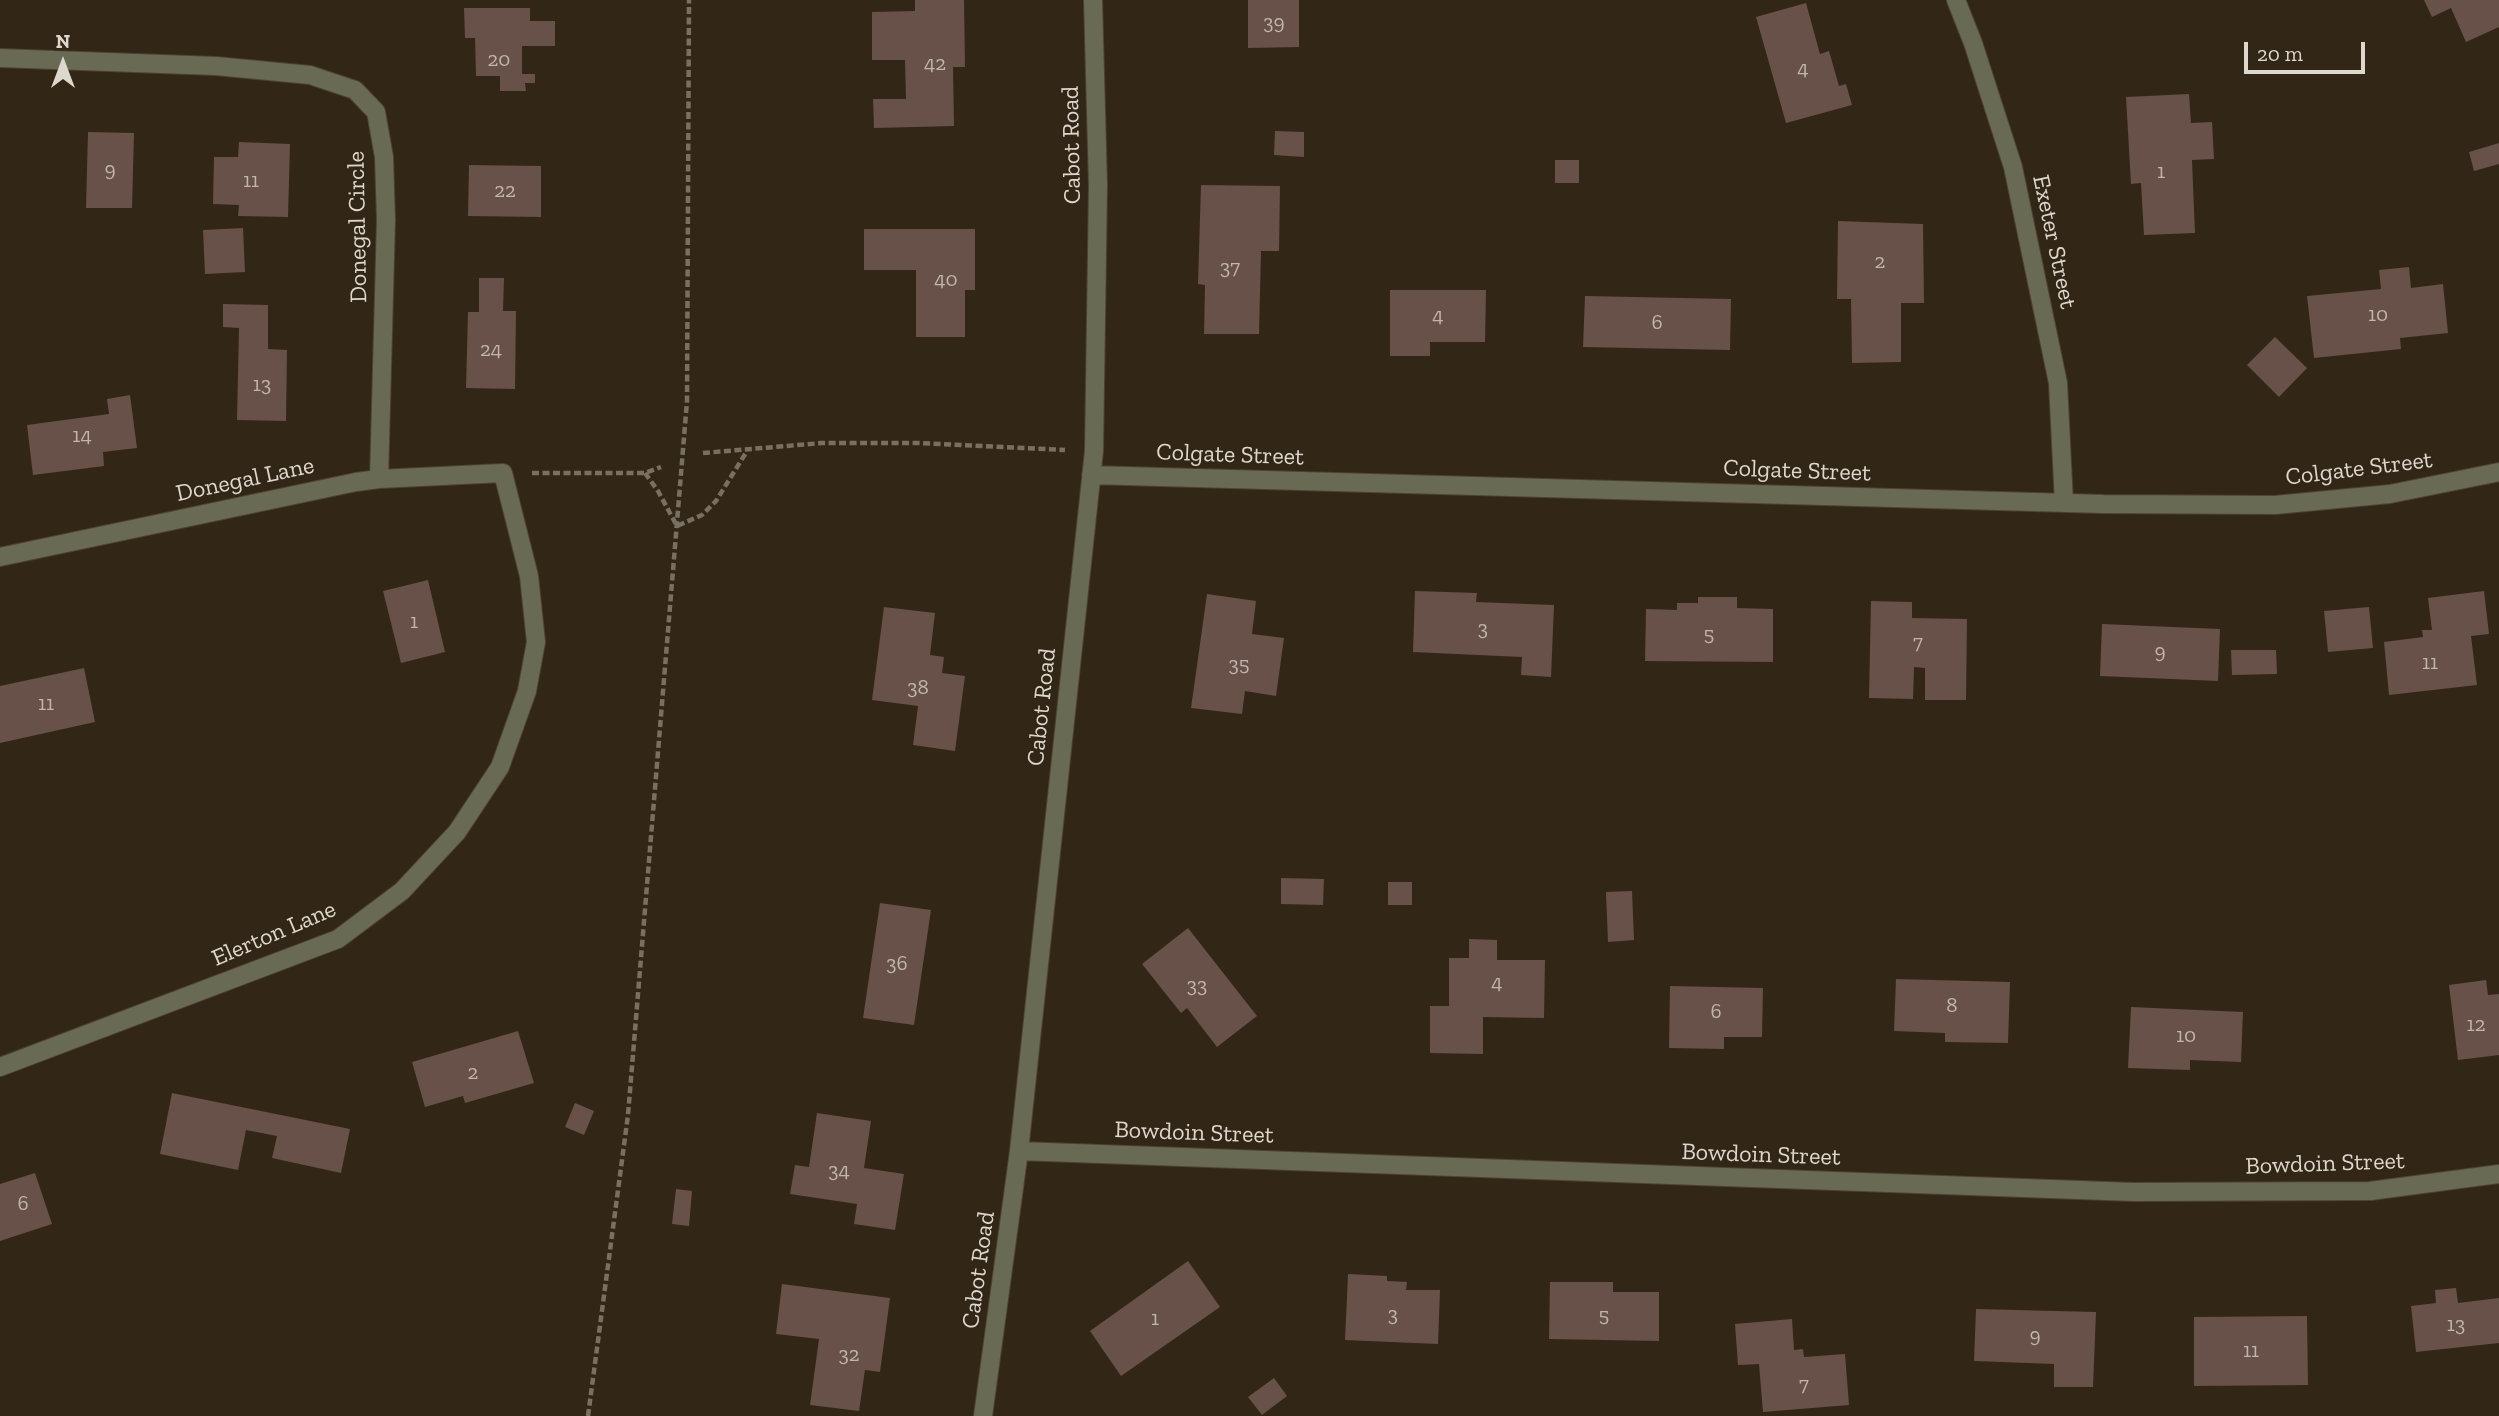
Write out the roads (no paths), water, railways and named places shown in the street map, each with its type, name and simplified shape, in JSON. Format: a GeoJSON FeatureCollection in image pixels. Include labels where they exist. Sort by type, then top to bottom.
{"type":"FeatureCollection","features":[{"type":"Feature","properties":{"kind":"street","name":"Cabot Road"},"geometry":{"type":"LineString","coordinates":[[984,1416],[1019,1151],[1094,451],[1098,186],[1093,0]]}},
{"type":"Feature","properties":{"kind":"street","name":"Exeter Street"},"geometry":{"type":"LineString","coordinates":[[1956,0],[1973,43],[2012,167],[2058,383],[2064,503]]}},
{"type":"Feature","properties":{"kind":"street","name":"Donegal Circle"},"geometry":{"type":"LineString","coordinates":[[0,58],[216,66],[310,75],[355,90],[376,112],[384,156],[386,220],[379,479]]}},
{"type":"Feature","properties":{"kind":"street","name":"Colgate Street"},"geometry":{"type":"LineString","coordinates":[[1090,475],[2064,503],[2275,505],[2390,494],[2499,472]]}},
{"type":"Feature","properties":{"kind":"street","name":"Donegal Lane"},"geometry":{"type":"LineString","coordinates":[[0,557],[379,479],[503,473]]}},
{"type":"Feature","properties":{"kind":"street","name":"Elerton Lane"},"geometry":{"type":"LineString","coordinates":[[0,1067],[338,939],[402,891],[457,832],[500,767],[527,691],[536,642],[529,576],[503,473]]}},
{"type":"Feature","properties":{"kind":"street","name":"Bowdoin Street"},"geometry":{"type":"LineString","coordinates":[[1019,1151],[2133,1192],[2370,1191],[2499,1174]]}}]}
